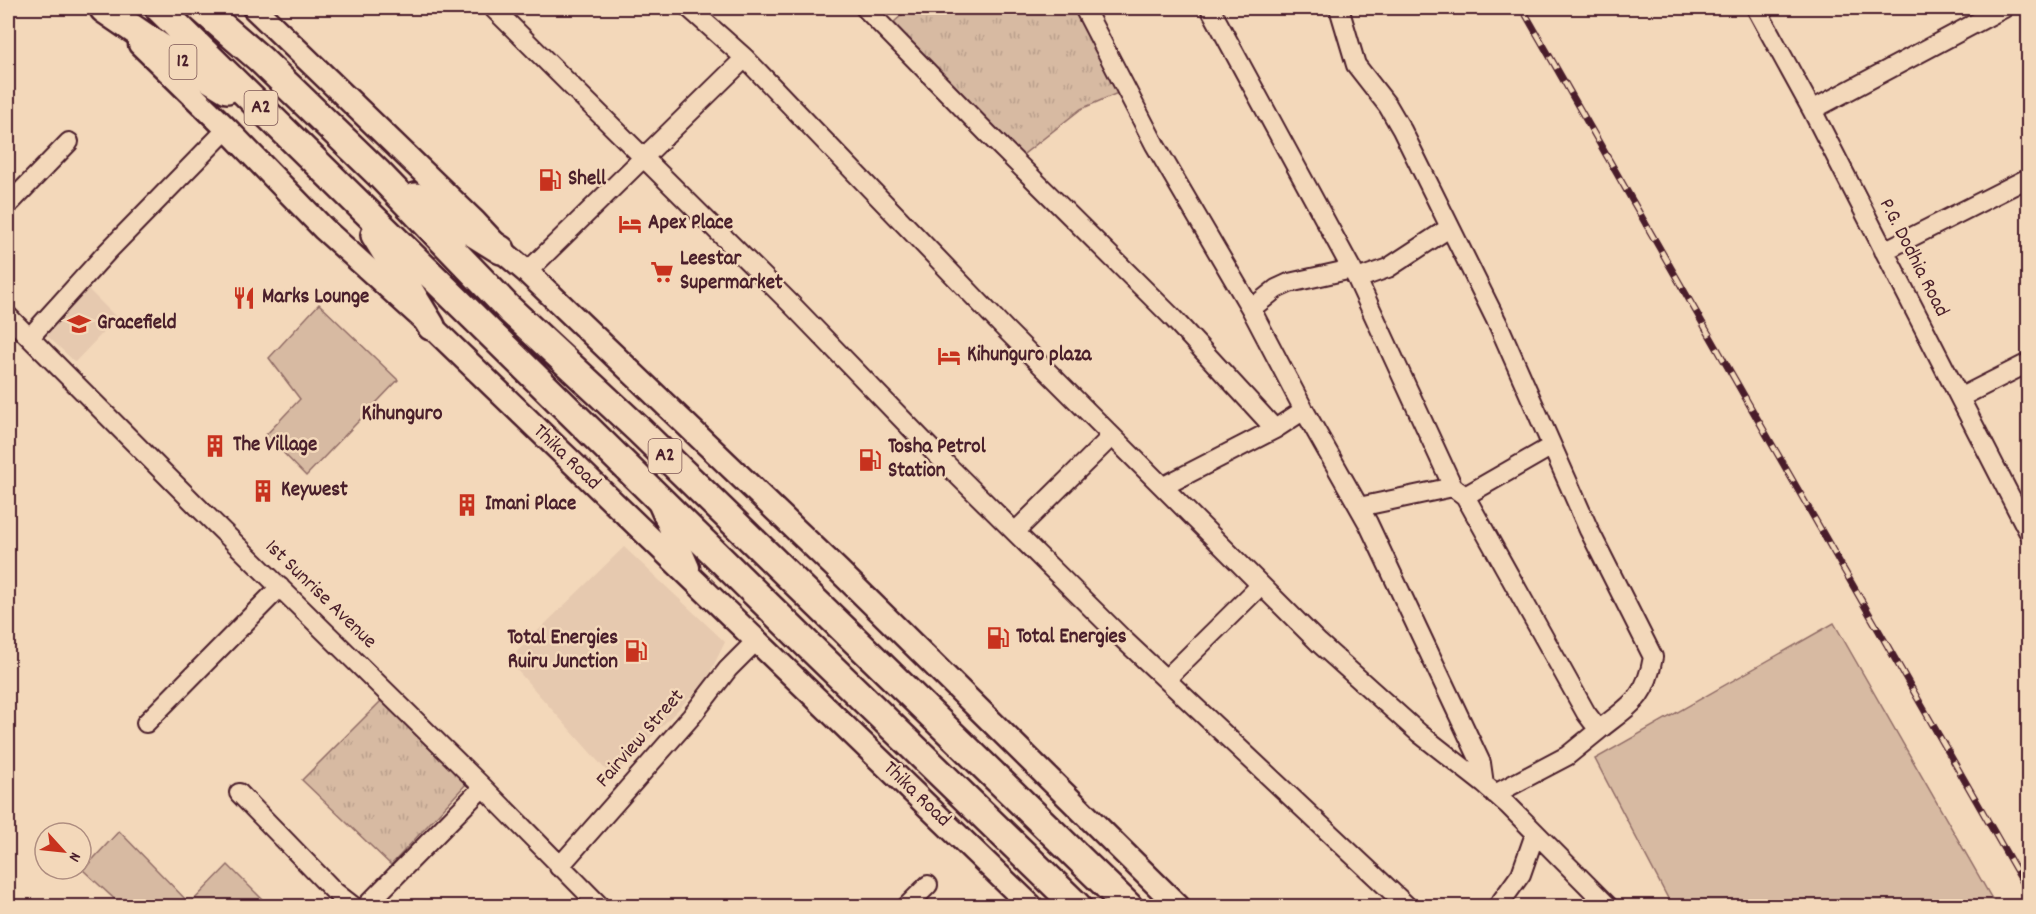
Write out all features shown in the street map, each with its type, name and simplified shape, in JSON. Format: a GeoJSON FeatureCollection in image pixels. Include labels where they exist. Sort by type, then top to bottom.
{"type":"FeatureCollection","features":[{"type":"Feature","properties":{"kind":"highway","name":"12"},"geometry":{"type":"LineString","coordinates":[[104,8],[170,54],[264,112]]}},
{"type":"Feature","properties":{"kind":"highway","name":"A2"},"geometry":{"type":"LineString","coordinates":[[201,8],[260,59],[379,174],[510,309],[638,429],[1128,906]]}},
{"type":"Feature","properties":{"kind":"highway"},"geometry":{"type":"LineString","coordinates":[[230,8],[260,59]]}},
{"type":"Feature","properties":{"kind":"highway","name":"Thika Road"},"geometry":{"type":"LineString","coordinates":[[164,12],[1077,906]]}},
{"type":"Feature","properties":{"kind":"highway"},"geometry":{"type":"LineString","coordinates":[[379,174],[501,250]]}},
{"type":"Feature","properties":{"kind":"highway"},"geometry":{"type":"LineString","coordinates":[[354,199],[431,326]]}},
{"type":"Feature","properties":{"kind":"main road","name":"Thika Road"},"geometry":{"type":"LineString","coordinates":[[104,8],[227,129],[324,229],[431,326],[1031,906]]}},
{"type":"Feature","properties":{"kind":"main road"},"geometry":{"type":"LineString","coordinates":[[254,8],[475,222],[501,250],[527,272],[838,570],[1179,906]]}},
{"type":"Feature","properties":{"kind":"main road"},"geometry":{"type":"LineString","coordinates":[[656,496],[692,578]]}},
{"type":"Feature","properties":{"kind":"street"},"geometry":{"type":"LineString","coordinates":[[493,8],[643,156],[1015,532],[1166,679],[1407,906]]}},
{"type":"Feature","properties":{"kind":"street"},"geometry":{"type":"LineString","coordinates":[[689,8],[745,58],[903,225],[1319,643],[1446,756],[1490,789],[1608,906]]}},
{"type":"Feature","properties":{"kind":"street"},"geometry":{"type":"LineString","coordinates":[[865,8],[1171,316],[1275,429]]}},
{"type":"Feature","properties":{"kind":"street"},"geometry":{"type":"LineString","coordinates":[[1084,8],[1155,145],[1251,309],[1304,410],[1359,507],[1396,579],[1481,763],[1490,789]]}},
{"type":"Feature","properties":{"kind":"street"},"geometry":{"type":"LineString","coordinates":[[1210,8],[1354,274],[1459,491],[1586,713],[1599,730]]}},
{"type":"Feature","properties":{"kind":"street"},"geometry":{"type":"LineString","coordinates":[[1339,8],[1356,65],[1388,106],[1402,130],[1499,326],[1589,530],[1653,657],[1650,678],[1634,702],[1567,756],[1490,789]]}},
{"type":"Feature","properties":{"kind":"street","name":"P.G. Dodhia Road"},"geometry":{"type":"LineString","coordinates":[[1756,8],[1812,110],[2028,531]]}},
{"type":"Feature","properties":{"kind":"street"},"geometry":{"type":"LineString","coordinates":[[1812,110],[2004,8]]}},
{"type":"Feature","properties":{"kind":"street"},"geometry":{"type":"LineString","coordinates":[[527,272],[745,58]]}},
{"type":"Feature","properties":{"kind":"street"},"geometry":{"type":"LineString","coordinates":[[30,337],[108,251],[227,129]]}},
{"type":"Feature","properties":{"kind":"street"},"geometry":{"type":"LineString","coordinates":[[8,205],[69,142]]}},
{"type":"Feature","properties":{"kind":"street"},"geometry":{"type":"LineString","coordinates":[[1884,251],[2028,178]]}},
{"type":"Feature","properties":{"kind":"street"},"geometry":{"type":"LineString","coordinates":[[1251,309],[1289,283],[1388,268],[1449,228]]}},
{"type":"Feature","properties":{"kind":"street","name":"1st Sunrise Avenue"},"geometry":{"type":"LineString","coordinates":[[8,316],[600,906]]}},
{"type":"Feature","properties":{"kind":"street"},"geometry":{"type":"LineString","coordinates":[[1961,397],[2028,363]]}},
{"type":"Feature","properties":{"kind":"street"},"geometry":{"type":"LineString","coordinates":[[1164,486],[1275,429],[1304,410]]}},
{"type":"Feature","properties":{"kind":"street"},"geometry":{"type":"LineString","coordinates":[[1015,532],[1112,436]]}},
{"type":"Feature","properties":{"kind":"street"},"geometry":{"type":"LineString","coordinates":[[1359,507],[1459,491],[1552,446]]}},
{"type":"Feature","properties":{"kind":"street"},"geometry":{"type":"LineString","coordinates":[[1166,679],[1261,585]]}},
{"type":"Feature","properties":{"kind":"street"},"geometry":{"type":"LineString","coordinates":[[146,723],[280,587]]}},
{"type":"Feature","properties":{"kind":"street","name":"Fairview Street"},"geometry":{"type":"LineString","coordinates":[[559,867],[691,717],[728,669],[756,640]]}},
{"type":"Feature","properties":{"kind":"street"},"geometry":{"type":"LineString","coordinates":[[1446,756],[1466,732]]}},
{"type":"Feature","properties":{"kind":"street"},"geometry":{"type":"LineString","coordinates":[[366,906],[483,787]]}},
{"type":"Feature","properties":{"kind":"street"},"geometry":{"type":"LineString","coordinates":[[238,793],[335,892],[353,906]]}},
{"type":"Feature","properties":{"kind":"street"},"geometry":{"type":"LineString","coordinates":[[1498,906],[1521,874],[1535,834]]}},
{"type":"Feature","properties":{"kind":"street"},"geometry":{"type":"LineString","coordinates":[[907,906],[928,885]]}},
{"type":"Feature","properties":{"kind":"shaded area","name":"Gracefield"},"geometry":{"type":"Polygon","coordinates":[[[85,286],[117,318],[75,362],[42,331],[85,286]]]}},
{"type":"Feature","properties":{"kind":"shaded area"},"geometry":{"type":"Polygon","coordinates":[[[624,547],[725,642],[706,681],[612,777],[508,660],[624,547]]]}},
{"type":"Feature","properties":{"kind":"green space"},"geometry":{"type":"Polygon","coordinates":[[[910,8],[1074,8],[1118,93],[1081,109],[1015,161],[886,29],[910,8]]]}},
{"type":"Feature","properties":{"kind":"green space"},"geometry":{"type":"Polygon","coordinates":[[[319,304],[398,380],[306,476],[266,435],[300,399],[269,358],[319,304]]]}},
{"type":"Feature","properties":{"kind":"green space"},"geometry":{"type":"Polygon","coordinates":[[[1834,623],[1996,906],[1672,906],[1595,759],[1834,623]]]}},
{"type":"Feature","properties":{"kind":"green space"},"geometry":{"type":"Polygon","coordinates":[[[384,698],[467,783],[391,865],[302,780],[384,698]]]}},
{"type":"Feature","properties":{"kind":"green space"},"geometry":{"type":"Polygon","coordinates":[[[119,831],[190,904],[228,865],[269,906],[122,906],[93,879],[93,859],[119,831]]]}},
{"type":"Feature","properties":{"kind":"railway"},"geometry":{"type":"LineString","coordinates":[[1522,8],[2028,891]]}},
{"type":"Feature","properties":{"kind":"place","name":"Shell"},"geometry":{"type":"Point","coordinates":[550,180]}},
{"type":"Feature","properties":{"kind":"place","name":"Apex Place"},"geometry":{"type":"Point","coordinates":[630,224]}},
{"type":"Feature","properties":{"kind":"place","name":"Leestar Supermarket"},"geometry":{"type":"Point","coordinates":[662,272]}},
{"type":"Feature","properties":{"kind":"place","name":"Marks Lounge"},"geometry":{"type":"Point","coordinates":[244,298]}},
{"type":"Feature","properties":{"kind":"place","name":"Gracefield"},"geometry":{"type":"Point","coordinates":[79,324]}},
{"type":"Feature","properties":{"kind":"place","name":"Kihunguro plaza"},"geometry":{"type":"Point","coordinates":[949,356]}},
{"type":"Feature","properties":{"kind":"place","name":"The Village"},"geometry":{"type":"Point","coordinates":[215,446]}},
{"type":"Feature","properties":{"kind":"place","name":"Tosha Petrol Station"},"geometry":{"type":"Point","coordinates":[870,460]}},
{"type":"Feature","properties":{"kind":"place","name":"Keywest"},"geometry":{"type":"Point","coordinates":[263,491]}},
{"type":"Feature","properties":{"kind":"place","name":"Imani Place"},"geometry":{"type":"Point","coordinates":[467,505]}},
{"type":"Feature","properties":{"kind":"place","name":"Total Energies"},"geometry":{"type":"Point","coordinates":[998,638]}},
{"type":"Feature","properties":{"kind":"place","name":"Total Energies Ruiru Junction"},"geometry":{"type":"Point","coordinates":[636,651]}},
{"type":"Feature","properties":{"kind":"district","name":"Kihunguro"},"geometry":{"type":"Point","coordinates":[402,414]}}]}
